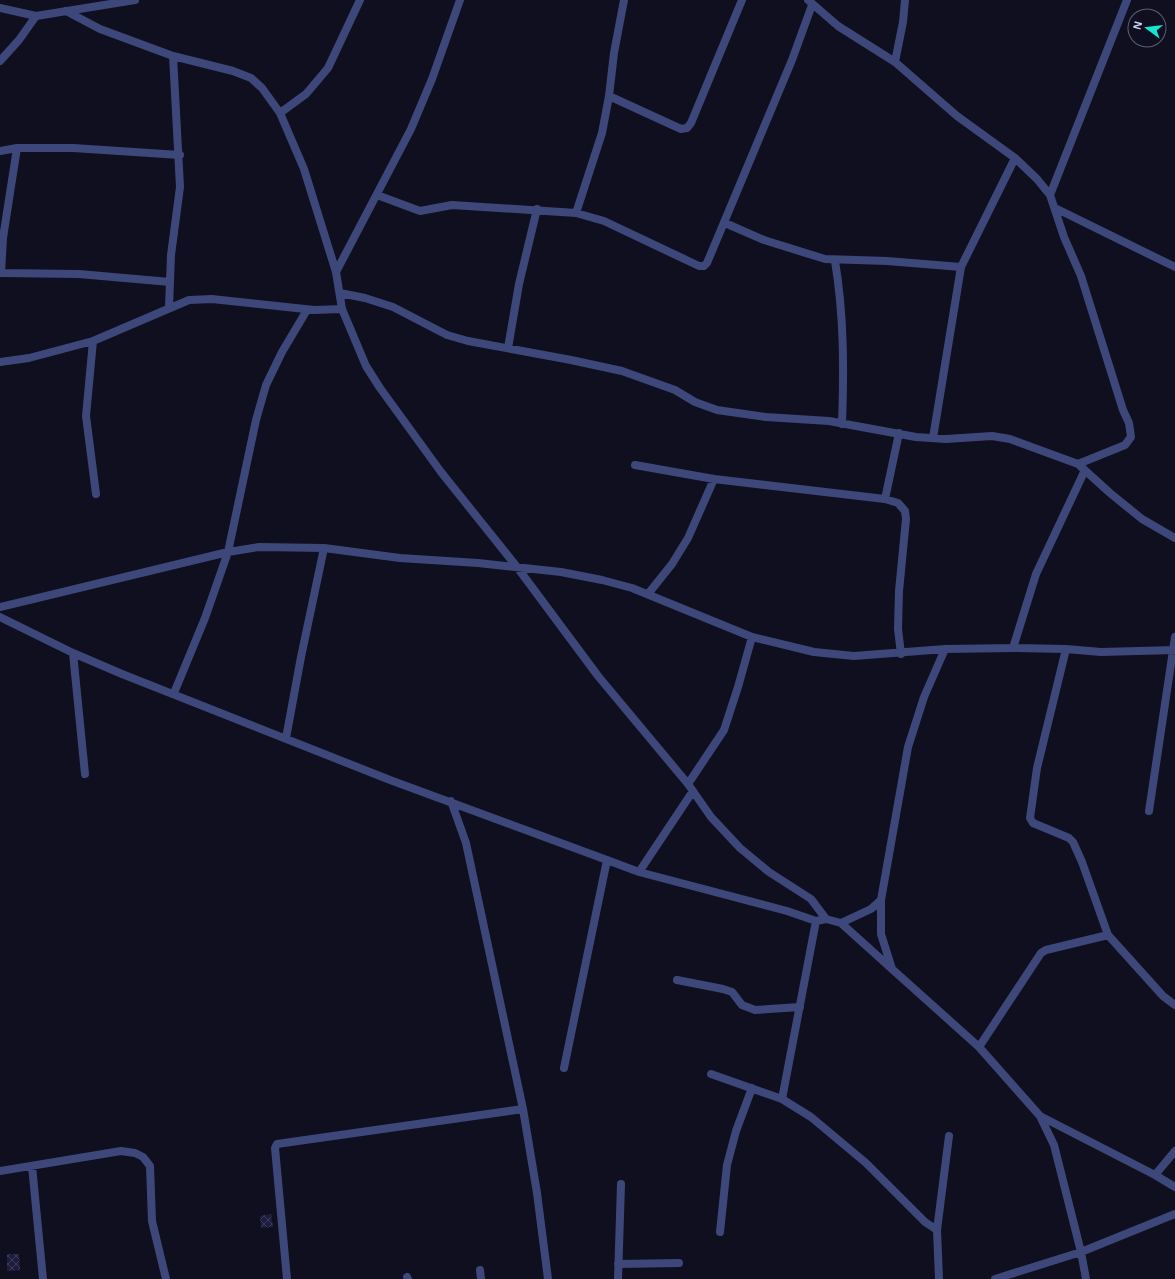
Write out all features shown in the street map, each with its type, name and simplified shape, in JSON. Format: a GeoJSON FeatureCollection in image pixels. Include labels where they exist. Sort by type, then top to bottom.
{"type":"FeatureCollection","features":[{"type":"Feature","properties":{"kind":"street"},"geometry":{"type":"LineString","coordinates":[[0,8],[36,16],[66,11],[90,4],[136,0]]}},
{"type":"Feature","properties":{"kind":"street"},"geometry":{"type":"LineString","coordinates":[[280,113],[306,94],[328,68],[360,0]]}},
{"type":"Feature","properties":{"kind":"street"},"geometry":{"type":"LineString","coordinates":[[336,272],[410,129],[432,79],[460,0]]}},
{"type":"Feature","properties":{"kind":"street"},"geometry":{"type":"LineString","coordinates":[[576,213],[602,133],[609,96],[614,53],[624,0]]}},
{"type":"Feature","properties":{"kind":"street"},"geometry":{"type":"LineString","coordinates":[[609,96],[681,129],[687,128],[697,110],[742,0]]}},
{"type":"Feature","properties":{"kind":"street"},"geometry":{"type":"LineString","coordinates":[[895,62],[903,22],[905,0]]}},
{"type":"Feature","properties":{"kind":"street"},"geometry":{"type":"LineString","coordinates":[[1050,195],[1127,0]]}},
{"type":"Feature","properties":{"kind":"street"},"geometry":{"type":"LineString","coordinates":[[377,195],[420,211],[452,205],[537,209],[576,213],[604,221],[699,266],[704,266],[708,263],[725,223],[810,2],[838,26],[895,62],[957,116],[1015,158],[1037,179],[1050,195],[1064,237],[1082,276],[1123,410],[1129,423],[1131,437],[1125,445],[1078,464]]}},
{"type":"Feature","properties":{"kind":"street"},"geometry":{"type":"LineString","coordinates":[[66,11],[100,29],[173,56],[233,71],[251,78],[262,88],[280,113],[304,169],[336,272],[342,310],[366,366],[380,388],[441,472],[517,567],[598,676],[690,788],[711,817],[740,848],[769,872],[810,899],[826,919]]}},
{"type":"Feature","properties":{"kind":"street"},"geometry":{"type":"LineString","coordinates":[[0,61],[19,40],[36,16]]}},
{"type":"Feature","properties":{"kind":"street"},"geometry":{"type":"LineString","coordinates":[[169,307],[171,256],[180,187],[180,155],[173,56]]}},
{"type":"Feature","properties":{"kind":"street"},"geometry":{"type":"LineString","coordinates":[[0,151],[18,148],[73,148],[180,155]]}},
{"type":"Feature","properties":{"kind":"street"},"geometry":{"type":"LineString","coordinates":[[18,148],[3,238],[1,273],[79,274],[170,282]]}},
{"type":"Feature","properties":{"kind":"street"},"geometry":{"type":"LineString","coordinates":[[933,438],[962,267],[1015,158]]}},
{"type":"Feature","properties":{"kind":"street"},"geometry":{"type":"LineString","coordinates":[[1055,208],[1175,267]]}},
{"type":"Feature","properties":{"kind":"street"},"geometry":{"type":"LineString","coordinates":[[508,348],[520,284],[537,209]]}},
{"type":"Feature","properties":{"kind":"street"},"geometry":{"type":"LineString","coordinates":[[725,223],[764,240],[812,256],[835,261],[887,261],[962,267]]}},
{"type":"Feature","properties":{"kind":"street"},"geometry":{"type":"LineString","coordinates":[[835,261],[840,295],[843,336],[842,424]]}},
{"type":"Feature","properties":{"kind":"street"},"geometry":{"type":"LineString","coordinates":[[340,293],[365,298],[393,307],[447,335],[468,341],[622,371],[675,390],[695,402],[717,410],[739,414],[829,421],[933,438],[992,436],[1010,439],[1078,464],[1142,519],[1175,538]]}},
{"type":"Feature","properties":{"kind":"street"},"geometry":{"type":"LineString","coordinates":[[0,362],[29,358],[93,341],[169,307],[189,300],[212,299],[307,310],[342,310]]}},
{"type":"Feature","properties":{"kind":"street"},"geometry":{"type":"LineString","coordinates":[[174,693],[205,618],[228,552],[256,420],[266,385],[282,352],[307,310]]}},
{"type":"Feature","properties":{"kind":"street"},"geometry":{"type":"LineString","coordinates":[[93,341],[86,416],[96,494]]}},
{"type":"Feature","properties":{"kind":"street"},"geometry":{"type":"LineString","coordinates":[[885,499],[899,433]]}},
{"type":"Feature","properties":{"kind":"street"},"geometry":{"type":"LineString","coordinates":[[635,465],[714,479],[885,499],[898,503],[905,511],[906,519],[899,591],[898,629],[902,654]]}},
{"type":"Feature","properties":{"kind":"street"},"geometry":{"type":"LineString","coordinates":[[1013,648],[1036,574],[1085,470]]}},
{"type":"Feature","properties":{"kind":"street"},"geometry":{"type":"LineString","coordinates":[[648,594],[672,564],[688,538],[714,479]]}},
{"type":"Feature","properties":{"kind":"street"},"geometry":{"type":"LineString","coordinates":[[0,607],[228,552],[259,547],[324,548],[400,558],[517,567],[602,580],[648,594],[752,637],[814,652],[854,656],[902,654],[945,649],[1066,649],[1101,652],[1174,650]]}},
{"type":"Feature","properties":{"kind":"street"},"geometry":{"type":"LineString","coordinates":[[286,738],[324,548]]}},
{"type":"Feature","properties":{"kind":"street"},"geometry":{"type":"LineString","coordinates":[[0,617],[73,653],[390,780],[451,801],[639,872],[787,911],[816,921],[826,919],[841,923],[979,1047],[1040,1116],[1054,1145],[1081,1252],[1086,1279]]}},
{"type":"Feature","properties":{"kind":"street"},"geometry":{"type":"LineString","coordinates":[[639,872],[724,730],[752,637]]}},
{"type":"Feature","properties":{"kind":"street"},"geometry":{"type":"LineString","coordinates":[[1149,811],[1175,638]]}},
{"type":"Feature","properties":{"kind":"street"},"geometry":{"type":"LineString","coordinates":[[892,969],[881,934],[881,900],[908,747],[924,697],[945,649]]}},
{"type":"Feature","properties":{"kind":"street"},"geometry":{"type":"LineString","coordinates":[[1066,649],[1037,768],[1030,818],[1033,823],[1069,838],[1074,842],[1108,935],[1163,996],[1175,1005]]}},
{"type":"Feature","properties":{"kind":"street"},"geometry":{"type":"LineString","coordinates":[[73,653],[85,774]]}},
{"type":"Feature","properties":{"kind":"street"},"geometry":{"type":"LineString","coordinates":[[451,801],[466,843],[522,1109],[537,1193],[548,1279]]}},
{"type":"Feature","properties":{"kind":"street"},"geometry":{"type":"LineString","coordinates":[[564,1068],[607,860]]}},
{"type":"Feature","properties":{"kind":"street"},"geometry":{"type":"LineString","coordinates":[[841,923],[871,909],[881,900]]}},
{"type":"Feature","properties":{"kind":"street"},"geometry":{"type":"LineString","coordinates":[[782,1099],[816,921]]}},
{"type":"Feature","properties":{"kind":"street"},"geometry":{"type":"LineString","coordinates":[[979,1047],[1041,953],[1046,950],[1108,935]]}},
{"type":"Feature","properties":{"kind":"street"},"geometry":{"type":"LineString","coordinates":[[677,980],[732,992],[742,1005],[755,1010],[800,1007]]}},
{"type":"Feature","properties":{"kind":"street"},"geometry":{"type":"LineString","coordinates":[[710,1074],[782,1099],[811,1117],[866,1163],[925,1222],[937,1230]]}},
{"type":"Feature","properties":{"kind":"street"},"geometry":{"type":"LineString","coordinates":[[720,1232],[727,1165],[736,1131],[752,1088]]}},
{"type":"Feature","properties":{"kind":"street"},"geometry":{"type":"LineString","coordinates":[[287,1279],[275,1148],[278,1144],[522,1109]]}},
{"type":"Feature","properties":{"kind":"street"},"geometry":{"type":"LineString","coordinates":[[1040,1116],[1155,1175],[1175,1187]]}},
{"type":"Feature","properties":{"kind":"street"},"geometry":{"type":"LineString","coordinates":[[939,1279],[937,1230],[949,1136]]}},
{"type":"Feature","properties":{"kind":"street"},"geometry":{"type":"LineString","coordinates":[[0,1171],[121,1151],[135,1153],[142,1157],[150,1166],[152,1220],[166,1279]]}},
{"type":"Feature","properties":{"kind":"street"},"geometry":{"type":"LineString","coordinates":[[1155,1175],[1175,1151]]}},
{"type":"Feature","properties":{"kind":"street"},"geometry":{"type":"LineString","coordinates":[[32,1166],[44,1279]]}},
{"type":"Feature","properties":{"kind":"street"},"geometry":{"type":"LineString","coordinates":[[618,1279],[621,1184]]}},
{"type":"Feature","properties":{"kind":"street"},"geometry":{"type":"LineString","coordinates":[[995,1279],[1081,1252],[1175,1214]]}},
{"type":"Feature","properties":{"kind":"street"},"geometry":{"type":"LineString","coordinates":[[618,1264],[679,1263]]}},
{"type":"Feature","properties":{"kind":"street"},"geometry":{"type":"LineString","coordinates":[[480,1270],[481,1279]]}},
{"type":"Feature","properties":{"kind":"building"},"geometry":{"type":"Polygon","coordinates":[[[271,1214],[273,1227],[261,1228],[260,1216],[271,1214]]]}},
{"type":"Feature","properties":{"kind":"building"},"geometry":{"type":"Polygon","coordinates":[[[7,1254],[19,1254],[20,1270],[7,1271],[7,1254]]]}}]}
